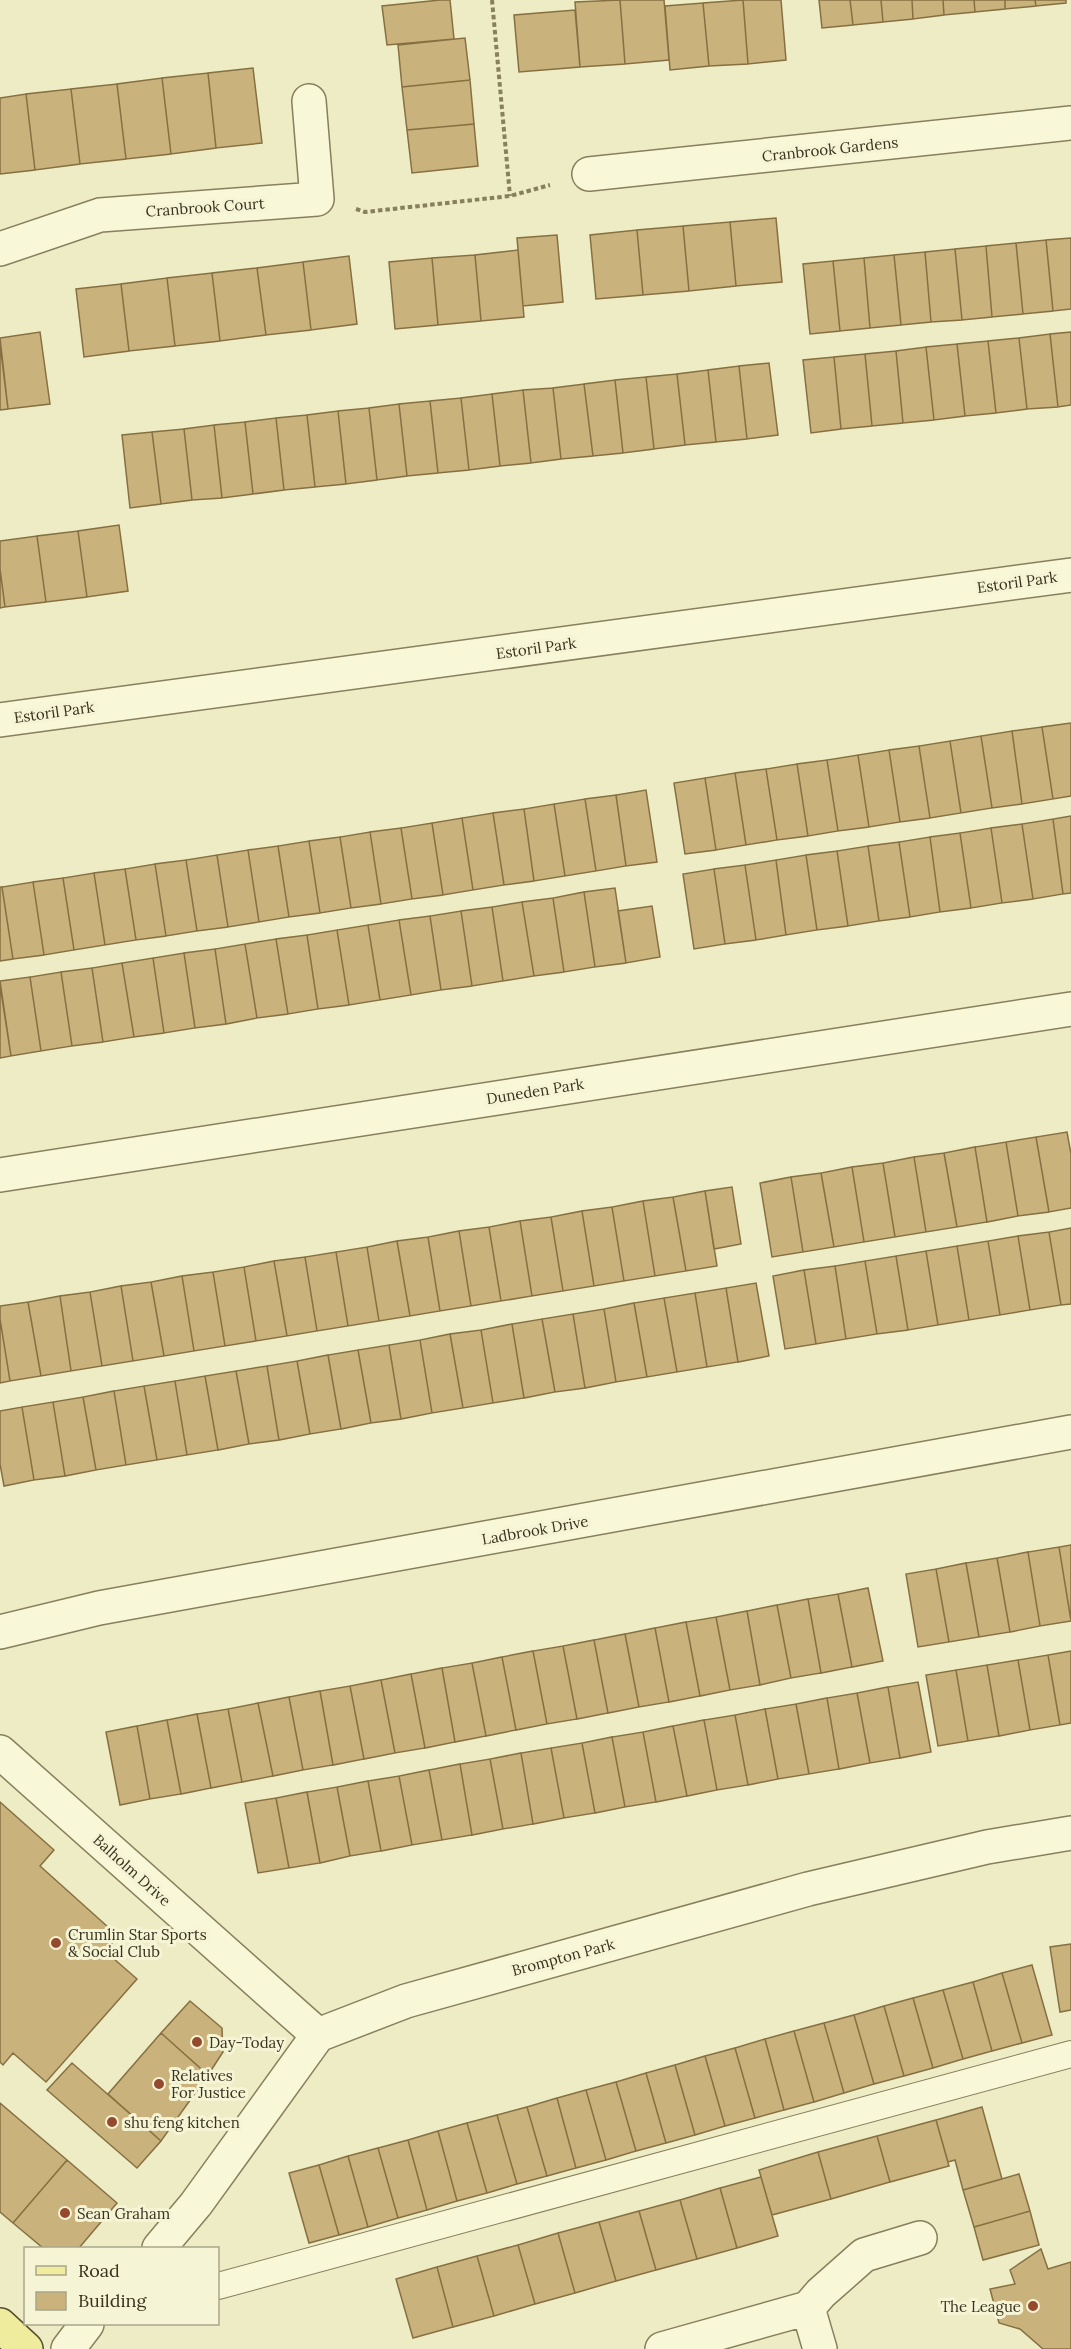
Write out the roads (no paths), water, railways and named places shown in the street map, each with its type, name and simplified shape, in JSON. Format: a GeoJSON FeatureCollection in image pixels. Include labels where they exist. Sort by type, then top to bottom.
{"type":"FeatureCollection","features":[{"type":"Feature","properties":{"kind":"main road"},"geometry":{"type":"LineString","coordinates":[[0,2325],[26,2349]]}},
{"type":"Feature","properties":{"kind":"street","name":"Cranbrook Court"},"geometry":{"type":"LineString","coordinates":[[0,249],[99,215],[317,199],[309,101]]}},
{"type":"Feature","properties":{"kind":"street","name":"Cranbrook Gardens"},"geometry":{"type":"LineString","coordinates":[[589,174],[1071,123]]}},
{"type":"Feature","properties":{"kind":"street","name":"Estoril Park"},"geometry":{"type":"LineString","coordinates":[[0,720],[1071,575]]}},
{"type":"Feature","properties":{"kind":"street","name":"Duneden Park"},"geometry":{"type":"LineString","coordinates":[[0,1175],[1071,1009]]}},
{"type":"Feature","properties":{"kind":"street","name":"Ladbrook Drive"},"geometry":{"type":"LineString","coordinates":[[0,1632],[99,1608],[1071,1432]]}},
{"type":"Feature","properties":{"kind":"street","name":"Balholm Drive"},"geometry":{"type":"LineString","coordinates":[[0,1752],[318,2035]]}},
{"type":"Feature","properties":{"kind":"street","name":"Brompton Park"},"geometry":{"type":"LineString","coordinates":[[318,2035],[406,2001],[808,1889],[987,1847],[1071,1833]]}},
{"type":"Feature","properties":{"kind":"street"},"geometry":{"type":"LineString","coordinates":[[160,2247],[196,2204],[318,2035]]}},
{"type":"Feature","properties":{"kind":"street"},"geometry":{"type":"LineString","coordinates":[[662,2349],[815,2301],[864,2255],[920,2238]]}},
{"type":"Feature","properties":{"kind":"street"},"geometry":{"type":"LineString","coordinates":[[815,2301],[820,2349]]}},
{"type":"Feature","properties":{"kind":"street"},"geometry":{"type":"LineString","coordinates":[[68,2349],[86,2325]]}},
{"type":"Feature","properties":{"kind":"lane"},"geometry":{"type":"LineString","coordinates":[[219,2286],[1071,2054]]}},
{"type":"Feature","properties":{"kind":"place","name":"Crumlin Star Sports & Social Club"},"geometry":{"type":"Point","coordinates":[56,1943]}},
{"type":"Feature","properties":{"kind":"place","name":"Day-Today"},"geometry":{"type":"Point","coordinates":[197,2042]}},
{"type":"Feature","properties":{"kind":"place","name":"Relatives For Justice"},"geometry":{"type":"Point","coordinates":[159,2084]}},
{"type":"Feature","properties":{"kind":"place","name":"shu feng kitchen"},"geometry":{"type":"Point","coordinates":[112,2122]}},
{"type":"Feature","properties":{"kind":"place","name":"Sean Graham"},"geometry":{"type":"Point","coordinates":[65,2213]}},
{"type":"Feature","properties":{"kind":"place","name":"The League"},"geometry":{"type":"Point","coordinates":[1033,2306]}}]}
